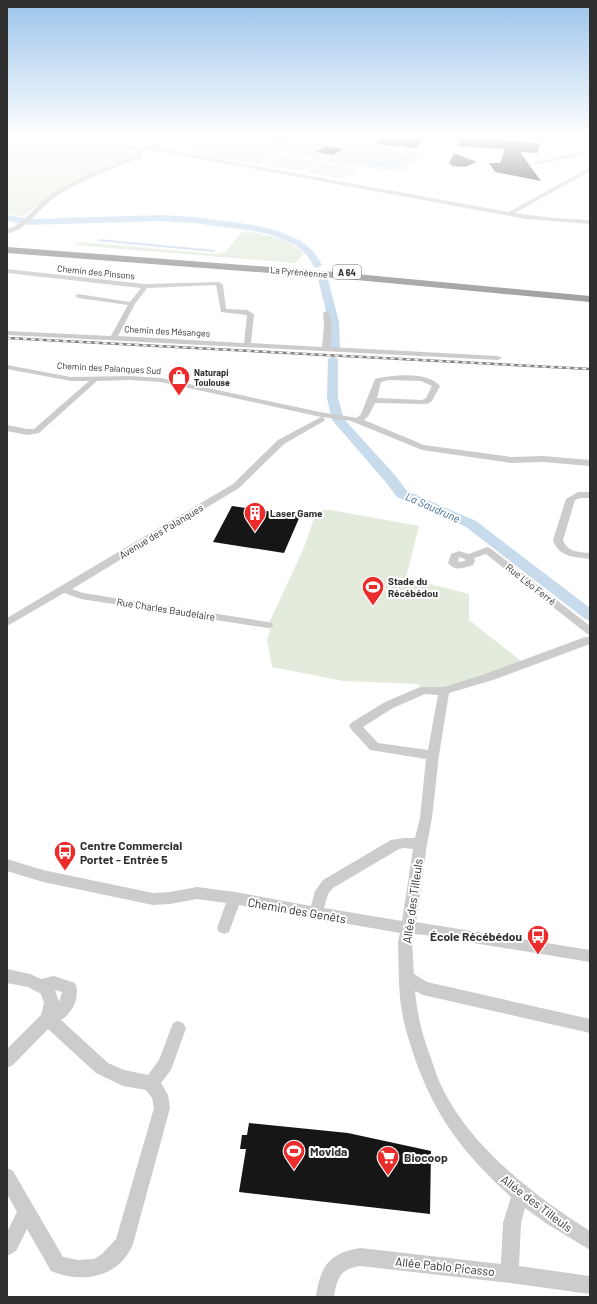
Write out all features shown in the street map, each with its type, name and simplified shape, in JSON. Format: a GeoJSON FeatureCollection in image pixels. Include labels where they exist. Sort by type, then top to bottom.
{"type":"FeatureCollection","features":[{"type":"Feature","properties":{"kind":"highway"},"geometry":{"type":"LineString","coordinates":[[7,242],[64,247],[73,250]]}},
{"type":"Feature","properties":{"kind":"highway","name":"La Pyrénéenne"},"geometry":{"type":"LineString","coordinates":[[7,245],[325,270],[590,295]]}},
{"type":"Feature","properties":{"kind":"highway","name":"La Pyrénéenne"},"geometry":{"type":"LineString","coordinates":[[7,251],[139,261],[147,260],[335,275],[590,299]]}},
{"type":"Feature","properties":{"kind":"street"},"geometry":{"type":"LineString","coordinates":[[8,232],[24,222],[52,197]]}},
{"type":"Feature","properties":{"kind":"street"},"geometry":{"type":"LineString","coordinates":[[417,197],[510,214],[553,220],[590,222]]}},
{"type":"Feature","properties":{"kind":"street"},"geometry":{"type":"LineString","coordinates":[[510,214],[540,197]]}},
{"type":"Feature","properties":{"kind":"street","name":"Chemin des Pinsons"},"geometry":{"type":"LineString","coordinates":[[7,271],[145,286],[132,304],[113,338]]}},
{"type":"Feature","properties":{"kind":"street"},"geometry":{"type":"LineString","coordinates":[[145,286],[217,283],[220,285],[223,311],[247,312],[251,314],[247,345]]}},
{"type":"Feature","properties":{"kind":"street"},"geometry":{"type":"LineString","coordinates":[[78,296],[132,304]]}},
{"type":"Feature","properties":{"kind":"street"},"geometry":{"type":"LineString","coordinates":[[326,313],[328,326],[326,349]]}},
{"type":"Feature","properties":{"kind":"street","name":"Chemin des Mésanges"},"geometry":{"type":"LineString","coordinates":[[7,333],[498,358]]}},
{"type":"Feature","properties":{"kind":"street","name":"Chemin des Palanques Sud"},"geometry":{"type":"LineString","coordinates":[[7,368],[65,378],[130,378],[161,380],[281,406],[318,417]]}},
{"type":"Feature","properties":{"kind":"street"},"geometry":{"type":"LineString","coordinates":[[7,428],[27,432],[36,431],[93,382],[94,379]]}},
{"type":"Feature","properties":{"kind":"street"},"geometry":{"type":"LineString","coordinates":[[358,421],[365,415],[378,381],[382,379],[427,380],[433,382],[436,386],[429,399],[424,402],[372,400]]}},
{"type":"Feature","properties":{"kind":"street"},"geometry":{"type":"LineString","coordinates":[[318,417],[343,418],[358,421],[422,447],[511,460],[544,459],[590,463]]}},
{"type":"Feature","properties":{"kind":"street","name":"Avenue des Palanques"},"geometry":{"type":"LineString","coordinates":[[7,623],[236,486],[248,476],[282,441],[307,427],[318,417]]}},
{"type":"Feature","properties":{"kind":"street"},"geometry":{"type":"LineString","coordinates":[[590,496],[578,495],[571,499],[558,540],[559,546],[564,551],[572,554],[590,556]]}},
{"type":"Feature","properties":{"kind":"street","name":"Rue Léo Ferré"},"geometry":{"type":"LineString","coordinates":[[469,558],[487,550],[590,638]]}},
{"type":"Feature","properties":{"kind":"street","name":"Rue Charles Baudelaire"},"geometry":{"type":"LineString","coordinates":[[64,590],[81,596],[268,625]]}},
{"type":"Feature","properties":{"kind":"street"},"geometry":{"type":"LineString","coordinates":[[433,755],[374,747],[355,726],[389,705],[424,690],[444,691],[489,677],[590,638]]}},
{"type":"Feature","properties":{"kind":"street","name":"Allée des Tilleuls"},"geometry":{"type":"LineString","coordinates":[[444,691],[433,755],[429,798],[420,844],[412,911],[405,942],[410,1011],[414,1030],[430,1079],[441,1101],[456,1125],[498,1173],[521,1194],[554,1218],[590,1241]]}},
{"type":"Feature","properties":{"kind":"street"},"geometry":{"type":"LineString","coordinates":[[316,913],[322,891],[328,884],[396,844],[404,842],[420,844]]}},
{"type":"Feature","properties":{"kind":"street","name":"Chemin des Genêts"},"geometry":{"type":"LineString","coordinates":[[7,866],[43,876],[153,899],[170,898],[197,893],[235,898],[384,925],[408,927],[590,956]]}},
{"type":"Feature","properties":{"kind":"street"},"geometry":{"type":"LineString","coordinates":[[224,928],[235,898]]}},
{"type":"Feature","properties":{"kind":"street"},"geometry":{"type":"LineString","coordinates":[[7,976],[30,981],[47,989],[52,1003],[48,1019]]}},
{"type":"Feature","properties":{"kind":"street"},"geometry":{"type":"LineString","coordinates":[[407,981],[414,981],[423,988],[590,1026]]}},
{"type":"Feature","properties":{"kind":"street"},"geometry":{"type":"LineString","coordinates":[[7,1060],[48,1019],[61,1013],[68,1003],[70,988],[54,983],[40,986]]}},
{"type":"Feature","properties":{"kind":"street"},"geometry":{"type":"LineString","coordinates":[[7,1177],[57,1265],[82,1270],[99,1267],[113,1258],[124,1244],[162,1108],[160,1095],[152,1083],[123,1078],[102,1068],[48,1019]]}},
{"type":"Feature","properties":{"kind":"street"},"geometry":{"type":"LineString","coordinates":[[152,1083],[165,1065],[178,1028]]}},
{"type":"Feature","properties":{"kind":"street"},"geometry":{"type":"LineString","coordinates":[[510,1274],[512,1223],[521,1194]]}},
{"type":"Feature","properties":{"kind":"street"},"geometry":{"type":"LineString","coordinates":[[7,1247],[10,1245],[26,1212]]}},
{"type":"Feature","properties":{"kind":"street","name":"Allée Pablo Picasso"},"geometry":{"type":"LineString","coordinates":[[325,1297],[326,1286],[332,1271],[345,1260],[360,1257],[510,1274],[590,1285]]}},
{"type":"Feature","properties":{"kind":"green space"},"geometry":{"type":"Polygon","coordinates":[[[7,197],[48,197],[28,213],[20,216],[7,214],[7,197]]]}},
{"type":"Feature","properties":{"kind":"green space"},"geometry":{"type":"Polygon","coordinates":[[[243,231],[283,240],[304,254],[295,263],[73,245],[80,242],[217,254],[225,252],[243,231]]]}},
{"type":"Feature","properties":{"kind":"green space","name":"Stade du Récébédou"},"geometry":{"type":"Polygon","coordinates":[[[317,510],[331,510],[419,526],[406,578],[469,594],[469,620],[525,664],[444,691],[424,690],[418,684],[343,681],[272,667],[267,640],[270,632],[268,625],[303,550],[317,510]]]}},
{"type":"Feature","properties":{"kind":"water"},"geometry":{"type":"Polygon","coordinates":[[[99,239],[215,250],[214,252],[98,241],[99,239]]]}},
{"type":"Feature","properties":{"kind":"building","name":"Laser Game"},"geometry":{"type":"Polygon","coordinates":[[[232,506],[300,516],[284,553],[213,542],[232,506]]]}},
{"type":"Feature","properties":{"kind":"building"},"geometry":{"type":"Polygon","coordinates":[[[249,1123],[348,1133],[431,1151],[430,1214],[239,1192],[246,1149],[240,1149],[242,1135],[247,1135],[249,1123]]]}},
{"type":"Feature","properties":{"kind":"waterway","name":"La Saudrune"},"geometry":{"type":"LineString","coordinates":[[7,218],[30,222],[160,218],[194,220],[254,228],[275,233],[298,243],[311,254],[317,265]]}},
{"type":"Feature","properties":{"kind":"waterway","name":"La Saudrune"},"geometry":{"type":"LineString","coordinates":[[323,279],[334,322],[335,348]]}},
{"type":"Feature","properties":{"kind":"waterway","name":"La Saudrune"},"geometry":{"type":"LineString","coordinates":[[333,359],[333,398],[335,413],[338,420],[389,477],[402,494],[471,524],[590,616]]}},
{"type":"Feature","properties":{"kind":"railway"},"geometry":{"type":"LineString","coordinates":[[7,338],[590,369]]}},
{"type":"Feature","properties":{"kind":"place","name":"Naturapi Toulouse"},"geometry":{"type":"Point","coordinates":[179,396]}},
{"type":"Feature","properties":{"kind":"place","name":"Laser Game"},"geometry":{"type":"Point","coordinates":[255,532]}},
{"type":"Feature","properties":{"kind":"place","name":"Stade du Récébédou"},"geometry":{"type":"Point","coordinates":[373,606]}},
{"type":"Feature","properties":{"kind":"place","name":"Centre Commercial Portet - Entrée 5"},"geometry":{"type":"Point","coordinates":[65,872]}},
{"type":"Feature","properties":{"kind":"place","name":"École Récébédou"},"geometry":{"type":"Point","coordinates":[538,956]}},
{"type":"Feature","properties":{"kind":"place","name":"Movida"},"geometry":{"type":"Point","coordinates":[294,1170]}},
{"type":"Feature","properties":{"kind":"place","name":"Biocoop"},"geometry":{"type":"Point","coordinates":[388,1176]}}]}
